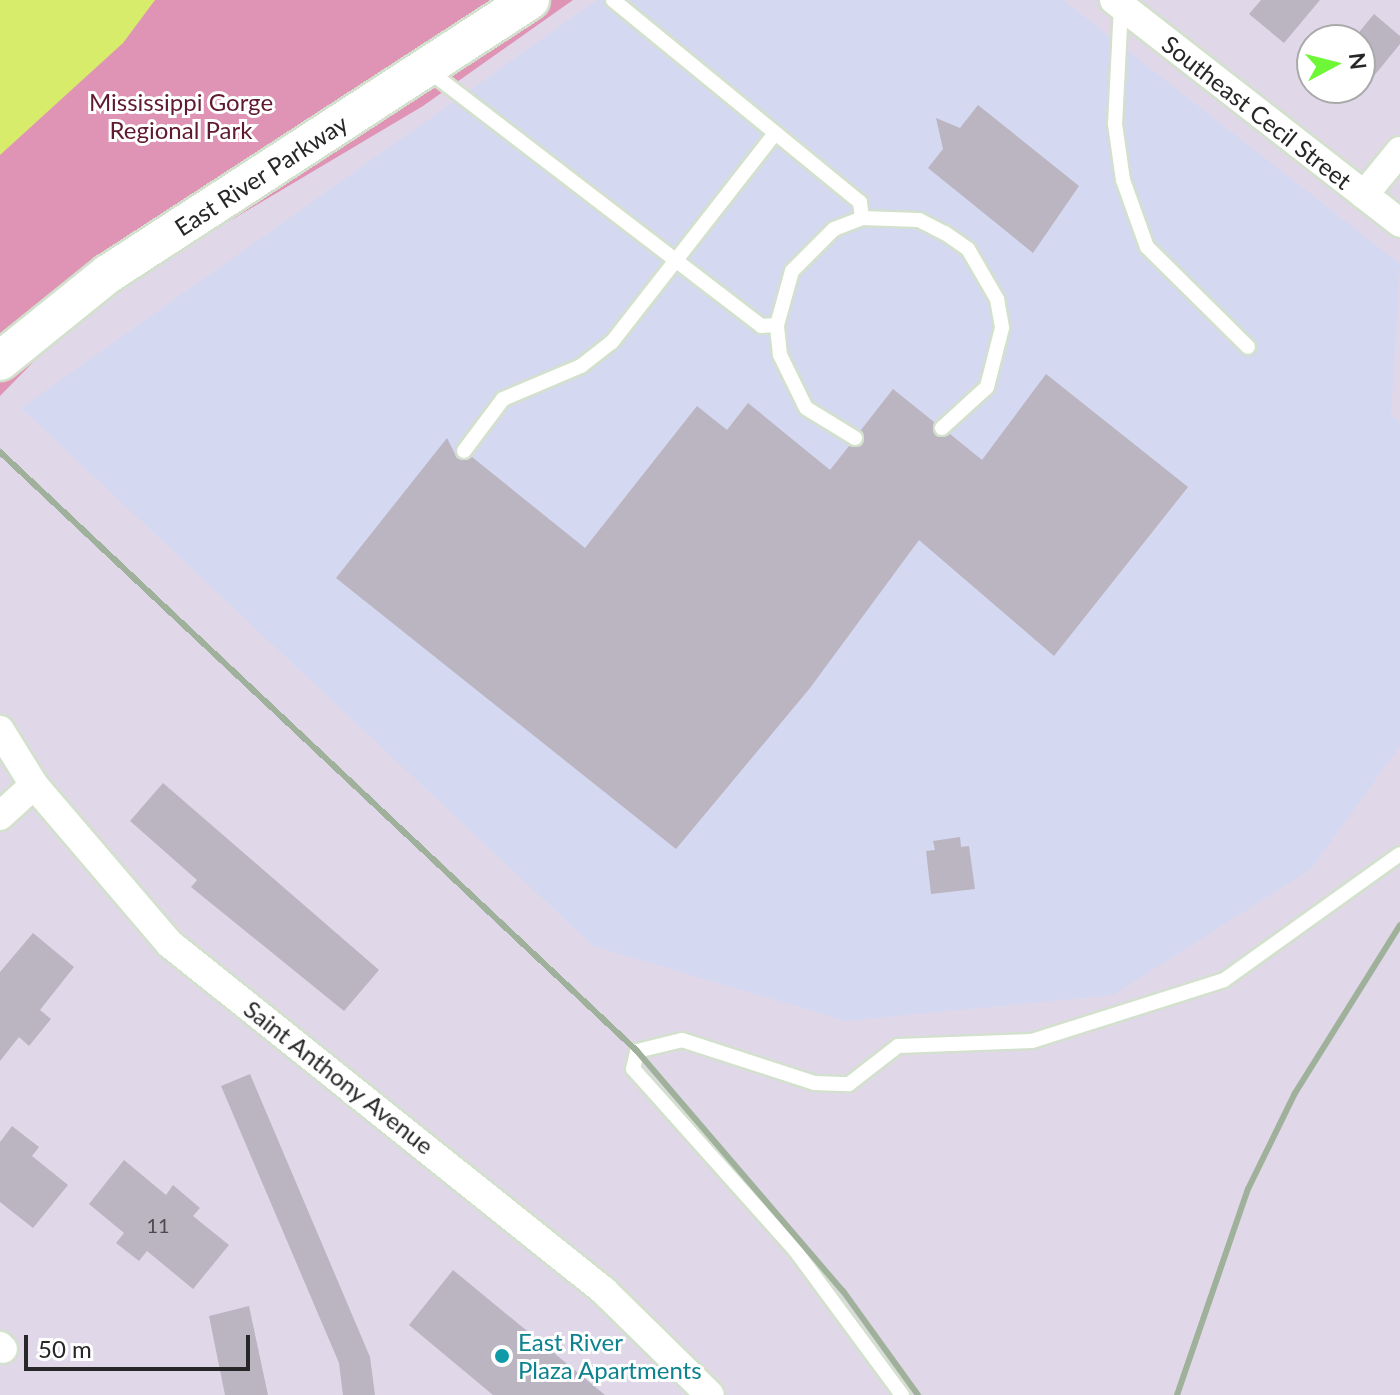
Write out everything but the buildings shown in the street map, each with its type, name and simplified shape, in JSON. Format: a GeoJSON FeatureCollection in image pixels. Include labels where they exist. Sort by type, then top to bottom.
{"type":"FeatureCollection","features":[{"type":"Feature","properties":{"kind":"street","name":"East River Parkway"},"geometry":{"type":"LineString","coordinates":[[0,361],[108,274],[429,70],[530,0]]}},
{"type":"Feature","properties":{"kind":"street","name":"Southeast Cecil Street"},"geometry":{"type":"LineString","coordinates":[[1117,3],[1400,223]]}},
{"type":"Feature","properties":{"kind":"street"},"geometry":{"type":"LineString","coordinates":[[1364,195],[1400,151]]}},
{"type":"Feature","properties":{"kind":"street","name":"Saint Anthony Avenue"},"geometry":{"type":"LineString","coordinates":[[0,730],[34,785],[170,944],[604,1291],[710,1395]]}},
{"type":"Feature","properties":{"kind":"street"},"geometry":{"type":"LineString","coordinates":[[0,816],[34,785]]}},
{"type":"Feature","properties":{"kind":"lane"},"geometry":{"type":"LineString","coordinates":[[613,0],[860,202],[862,218]]}},
{"type":"Feature","properties":{"kind":"lane"},"geometry":{"type":"LineString","coordinates":[[1117,3],[1115,124],[1123,180],[1142,233],[1248,347]]}},
{"type":"Feature","properties":{"kind":"lane"},"geometry":{"type":"LineString","coordinates":[[429,70],[761,326],[777,325]]}},
{"type":"Feature","properties":{"kind":"lane"},"geometry":{"type":"LineString","coordinates":[[464,451],[503,399],[581,366],[612,342],[775,133]]}},
{"type":"Feature","properties":{"kind":"lane"},"geometry":{"type":"LineString","coordinates":[[855,438],[806,408],[780,355],[777,325],[792,271],[834,229],[862,218],[919,220],[945,233],[968,249],[997,299],[1002,328],[987,387],[942,428]]}},
{"type":"Feature","properties":{"kind":"lane"},"geometry":{"type":"LineString","coordinates":[[902,1395],[796,1251],[633,1069],[637,1051],[682,1040],[814,1083],[849,1084],[898,1046],[1032,1041],[1224,980],[1400,854]]}},
{"type":"Feature","properties":{"kind":"shaded area"},"geometry":{"type":"Polygon","coordinates":[[[0,0],[155,0],[123,43],[0,155],[0,0]]]}},
{"type":"Feature","properties":{"kind":"shaded area"},"geometry":{"type":"Polygon","coordinates":[[[597,0],[1063,0],[1400,264],[1391,415],[1400,422],[1400,746],[1311,869],[1113,995],[846,1021],[593,946],[21,408],[597,0]]]}},
{"type":"Feature","properties":{"kind":"green space","name":"Mississippi Gorge Regional Park"},"geometry":{"type":"Polygon","coordinates":[[[127,0],[573,0],[423,106],[152,267],[52,343],[0,396],[0,127],[127,0]]]}},
{"type":"Feature","properties":{"kind":"railway"},"geometry":{"type":"LineString","coordinates":[[0,452],[637,1051],[843,1291],[918,1395]]}},
{"type":"Feature","properties":{"kind":"railway"},"geometry":{"type":"LineString","coordinates":[[1177,1395],[1248,1189],[1295,1093],[1400,925]]}},
{"type":"Feature","properties":{"kind":"place","name":"East River Plaza Apartments"},"geometry":{"type":"Point","coordinates":[502,1356]}}]}
